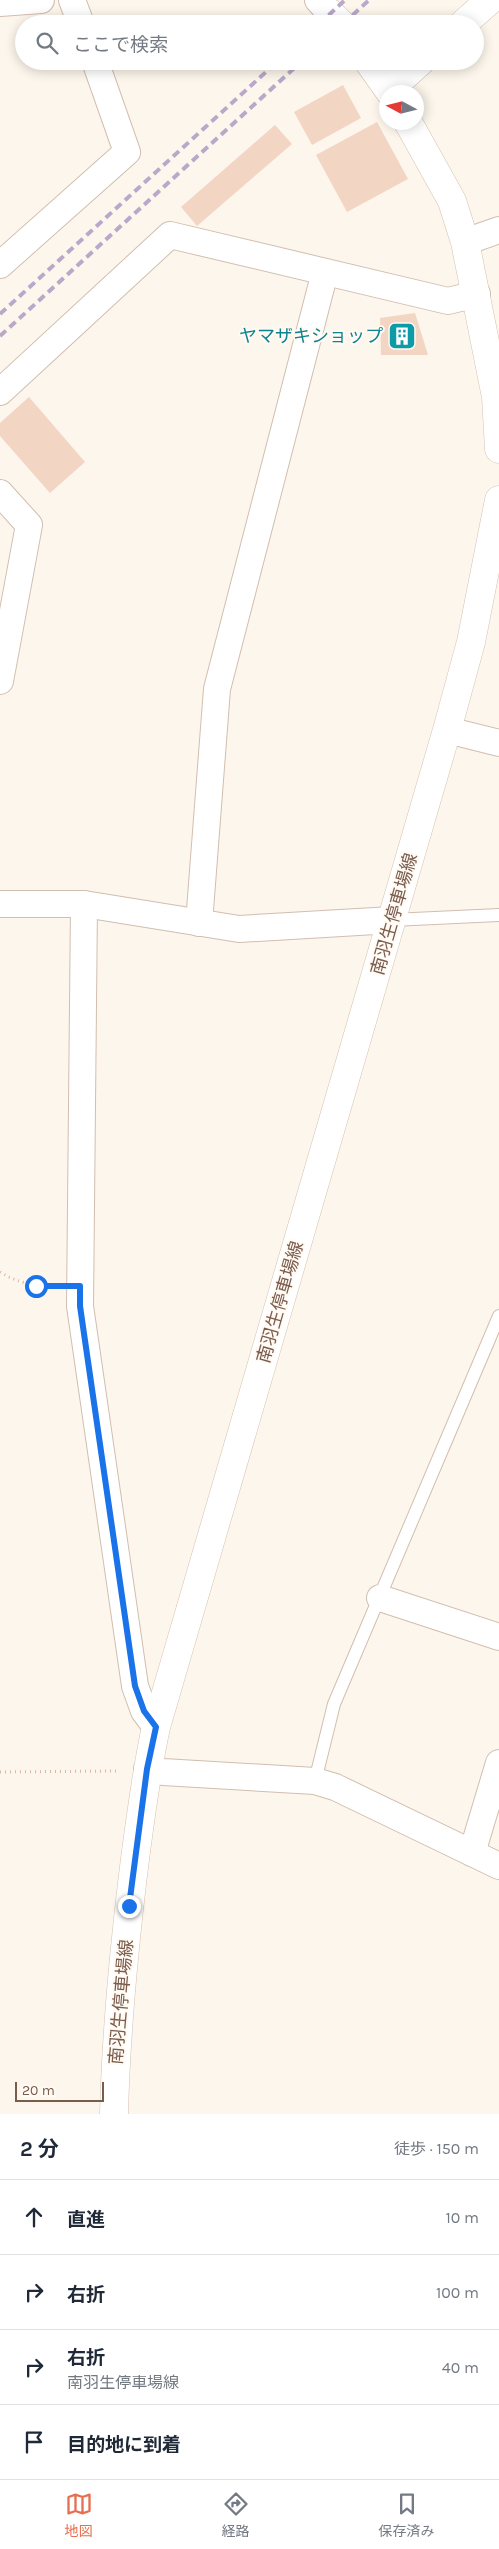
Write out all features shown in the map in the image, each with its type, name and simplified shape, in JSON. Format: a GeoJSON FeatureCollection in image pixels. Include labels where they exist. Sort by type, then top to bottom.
{"type":"FeatureCollection","features":[{"type":"Feature","properties":{"kind":"main road"},"geometry":{"type":"LineString","coordinates":[[474,15],[490,0]]}},
{"type":"Feature","properties":{"kind":"main road"},"geometry":{"type":"LineString","coordinates":[[375,70],[386,85]]}},
{"type":"Feature","properties":{"kind":"main road"},"geometry":{"type":"LineString","coordinates":[[396,85],[412,70]]}},
{"type":"Feature","properties":{"kind":"main road"},"geometry":{"type":"LineString","coordinates":[[412,130],[452,202],[465,242],[477,294],[496,397],[499,449]]}},
{"type":"Feature","properties":{"kind":"main road","name":"南羽生停車場線"},"geometry":{"type":"LineString","coordinates":[[114,2114],[119,2000],[147,1769],[156,1727],[448,730],[471,642],[498,511]]}},
{"type":"Feature","properties":{"kind":"street"},"geometry":{"type":"LineString","coordinates":[[0,3],[41,0]]}},
{"type":"Feature","properties":{"kind":"street"},"geometry":{"type":"LineString","coordinates":[[72,0],[78,15]]}},
{"type":"Feature","properties":{"kind":"street"},"geometry":{"type":"LineString","coordinates":[[0,265],[128,152],[98,70]]}},
{"type":"Feature","properties":{"kind":"street"},"geometry":{"type":"LineString","coordinates":[[465,242],[499,230]]}},
{"type":"Feature","properties":{"kind":"street"},"geometry":{"type":"LineString","coordinates":[[0,392],[170,235],[448,301],[477,294]]}},
{"type":"Feature","properties":{"kind":"street"},"geometry":{"type":"LineString","coordinates":[[199,923],[217,690],[325,272]]}},
{"type":"Feature","properties":{"kind":"street"},"geometry":{"type":"LineString","coordinates":[[0,492],[29,525],[0,681]]}},
{"type":"Feature","properties":{"kind":"street"},"geometry":{"type":"LineString","coordinates":[[448,730],[499,743]]}},
{"type":"Feature","properties":{"kind":"street"},"geometry":{"type":"LineString","coordinates":[[0,904],[84,904],[239,929],[392,920]]}},
{"type":"Feature","properties":{"kind":"street"},"geometry":{"type":"LineString","coordinates":[[84,904],[80,1306],[135,1686],[144,1711],[156,1727]]}},
{"type":"Feature","properties":{"kind":"street"},"geometry":{"type":"LineString","coordinates":[[380,1598],[499,1637]]}},
{"type":"Feature","properties":{"kind":"street"},"geometry":{"type":"LineString","coordinates":[[472,1852],[499,1763]]}},
{"type":"Feature","properties":{"kind":"street"},"geometry":{"type":"LineString","coordinates":[[147,1769],[163,1772],[315,1781],[335,1787],[499,1866]]}},
{"type":"Feature","properties":{"kind":"lane"},"geometry":{"type":"LineString","coordinates":[[392,920],[499,916]]}},
{"type":"Feature","properties":{"kind":"lane"},"geometry":{"type":"LineString","coordinates":[[315,1781],[334,1704],[499,1316]]}},
{"type":"Feature","properties":{"kind":"path"},"geometry":{"type":"LineString","coordinates":[[0,1272],[11,1279],[36,1286],[80,1286]]}},
{"type":"Feature","properties":{"kind":"path"},"geometry":{"type":"LineString","coordinates":[[0,1772],[147,1769]]}},
{"type":"Feature","properties":{"kind":"building"},"geometry":{"type":"Polygon","coordinates":[[[343,85],[361,118],[312,145],[294,112],[343,85]]]}},
{"type":"Feature","properties":{"kind":"building"},"geometry":{"type":"Polygon","coordinates":[[[377,122],[379,130],[381,130],[408,179],[347,212],[316,155],[377,122]]]}},
{"type":"Feature","properties":{"kind":"building"},"geometry":{"type":"Polygon","coordinates":[[[275,125],[292,144],[197,226],[181,207],[275,125]]]}},
{"type":"Feature","properties":{"kind":"building","name":"ヤマザキショップ"},"geometry":{"type":"Polygon","coordinates":[[[415,313],[428,355],[381,355],[380,318],[415,313]]]}},
{"type":"Feature","properties":{"kind":"building"},"geometry":{"type":"Polygon","coordinates":[[[29,397],[85,462],[50,493],[0,436],[0,423],[29,397]]]}},
{"type":"Feature","properties":{"kind":"railway"},"geometry":{"type":"LineString","coordinates":[[329,15],[345,0]]}},
{"type":"Feature","properties":{"kind":"railway"},"geometry":{"type":"LineString","coordinates":[[353,15],[369,0]]}},
{"type":"Feature","properties":{"kind":"railway"},"geometry":{"type":"LineString","coordinates":[[0,314],[268,70]]}},
{"type":"Feature","properties":{"kind":"railway"},"geometry":{"type":"LineString","coordinates":[[0,336],[292,70]]}},
{"type":"Feature","properties":{"kind":"place","name":"ヤマザキショップ"},"geometry":{"type":"Point","coordinates":[402,336]}},
{"type":"Feature","properties":{"kind":"route"},"geometry":{"type":"LineString","coordinates":[[36,1286],[60,1288],[80,1286],[80,1306],[135,1686],[144,1711],[156,1727],[147,1769],[129,1906]]}}]}
